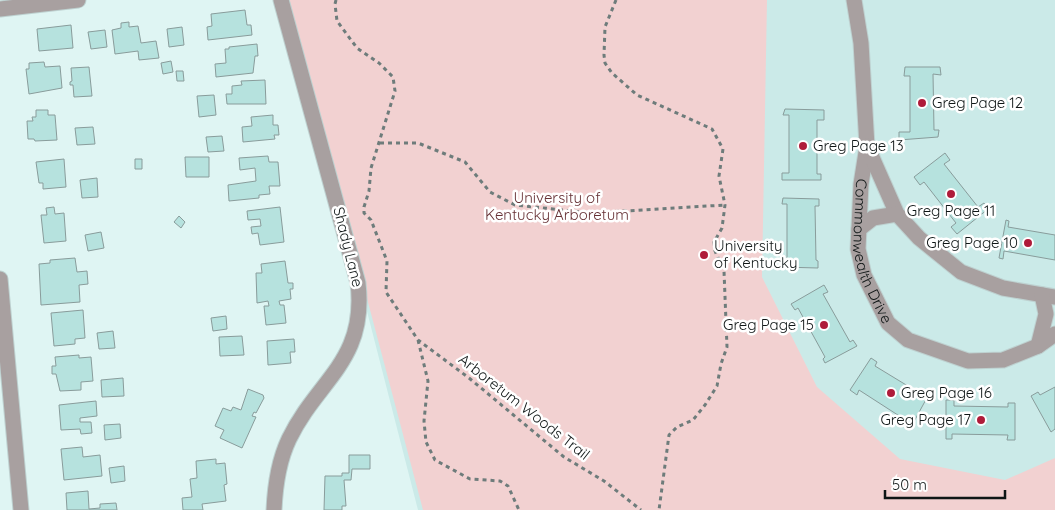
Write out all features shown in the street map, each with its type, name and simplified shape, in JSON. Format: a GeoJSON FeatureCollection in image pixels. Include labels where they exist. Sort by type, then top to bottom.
{"type":"FeatureCollection","features":[{"type":"Feature","properties":{"kind":"street"},"geometry":{"type":"LineString","coordinates":[[0,9],[78,0]]}},
{"type":"Feature","properties":{"kind":"street","name":"Shady Lane"},"geometry":{"type":"LineString","coordinates":[[274,510],[284,451],[298,424],[343,361],[357,326],[360,297],[358,283],[281,0]]}},
{"type":"Feature","properties":{"kind":"street","name":"Commonwealth Drive"},"geometry":{"type":"LineString","coordinates":[[854,0],[861,43],[867,146],[861,184],[858,249],[864,275],[888,323],[908,340],[968,361],[1003,360],[1038,346],[1055,334]]}},
{"type":"Feature","properties":{"kind":"street","name":"Commonwealth Drive"},"geometry":{"type":"LineString","coordinates":[[867,146],[897,214],[919,238],[961,272],[1003,288],[1049,296]]}},
{"type":"Feature","properties":{"kind":"street"},"geometry":{"type":"LineString","coordinates":[[859,229],[873,218],[897,214]]}},
{"type":"Feature","properties":{"kind":"street"},"geometry":{"type":"LineString","coordinates":[[0,279],[21,510]]}},
{"type":"Feature","properties":{"kind":"street"},"geometry":{"type":"LineString","coordinates":[[1038,346],[1049,296]]}},
{"type":"Feature","properties":{"kind":"path","name":"Arboretum Woods Trail"},"geometry":{"type":"LineString","coordinates":[[336,0],[337,21],[357,48],[379,63],[393,76],[395,91],[371,168],[364,213],[371,220],[387,261],[386,292],[418,340],[469,378],[564,457],[604,481],[642,510]]}},
{"type":"Feature","properties":{"kind":"path"},"geometry":{"type":"LineString","coordinates":[[616,0],[605,27],[605,63],[612,73],[637,95],[712,129],[722,150],[719,176],[725,206],[722,228],[714,242],[715,251],[724,271],[727,347],[721,364],[717,386],[693,420],[678,427],[669,435],[659,510]]}},
{"type":"Feature","properties":{"kind":"path"},"geometry":{"type":"LineString","coordinates":[[380,142],[418,143],[465,162],[490,192],[515,205],[591,213],[725,206]]}},
{"type":"Feature","properties":{"kind":"path","name":"Arboretum Woods Trail"},"geometry":{"type":"LineString","coordinates":[[418,340],[428,381],[424,421],[426,442],[435,460],[470,479],[500,481],[508,486],[519,510]]}},
{"type":"Feature","properties":{"kind":"shaded area","name":"University of Kentucky Arboretum"},"geometry":{"type":"Polygon","coordinates":[[[287,0],[1055,0],[1055,510],[418,510],[287,0]]]}},
{"type":"Feature","properties":{"kind":"green space","name":"University of Kentucky Arboretum"},"geometry":{"type":"Polygon","coordinates":[[[288,0],[767,0],[762,277],[817,387],[900,459],[1005,480],[1055,458],[1055,510],[423,510],[288,0]]]}},
{"type":"Feature","properties":{"kind":"building"},"geometry":{"type":"Polygon","coordinates":[[[245,10],[247,25],[251,25],[252,35],[208,40],[207,27],[212,26],[211,14],[245,10]]]}},
{"type":"Feature","properties":{"kind":"building"},"geometry":{"type":"Polygon","coordinates":[[[129,22],[129,27],[138,26],[141,43],[156,41],[159,58],[139,60],[138,51],[115,54],[112,30],[121,28],[121,23],[129,22]]]}},
{"type":"Feature","properties":{"kind":"building"},"geometry":{"type":"Polygon","coordinates":[[[71,25],[73,48],[39,51],[37,29],[71,25]]]}},
{"type":"Feature","properties":{"kind":"building"},"geometry":{"type":"Polygon","coordinates":[[[182,27],[184,45],[169,47],[167,29],[182,27]]]}},
{"type":"Feature","properties":{"kind":"building"},"geometry":{"type":"Polygon","coordinates":[[[105,30],[107,47],[91,49],[88,32],[105,30]]]}},
{"type":"Feature","properties":{"kind":"building"},"geometry":{"type":"Polygon","coordinates":[[[257,44],[258,56],[255,56],[253,73],[216,77],[215,64],[226,63],[225,49],[257,44]]]}},
{"type":"Feature","properties":{"kind":"building"},"geometry":{"type":"Polygon","coordinates":[[[171,61],[173,72],[163,74],[161,63],[171,61]]]}},
{"type":"Feature","properties":{"kind":"building"},"geometry":{"type":"Polygon","coordinates":[[[44,62],[45,67],[60,66],[62,88],[29,94],[26,69],[29,69],[29,63],[44,62]]]}},
{"type":"Feature","properties":{"kind":"building"},"geometry":{"type":"Polygon","coordinates":[[[89,67],[92,96],[74,97],[73,85],[70,85],[72,81],[71,68],[89,67]]]}},
{"type":"Feature","properties":{"kind":"building","name":"Greg Page 12"},"geometry":{"type":"Polygon","coordinates":[[[905,67],[940,67],[941,75],[933,74],[934,130],[939,130],[938,137],[899,140],[899,132],[910,132],[910,76],[904,76],[905,67]]]}},
{"type":"Feature","properties":{"kind":"building"},"geometry":{"type":"Polygon","coordinates":[[[176,71],[183,71],[184,81],[177,81],[176,71]]]}},
{"type":"Feature","properties":{"kind":"building"},"geometry":{"type":"Polygon","coordinates":[[[265,80],[266,104],[227,104],[226,94],[232,94],[232,86],[242,85],[241,81],[265,80]]]}},
{"type":"Feature","properties":{"kind":"building"},"geometry":{"type":"Polygon","coordinates":[[[214,95],[216,115],[199,117],[197,96],[214,95]]]}},
{"type":"Feature","properties":{"kind":"building","name":"Greg Page 13"},"geometry":{"type":"Polygon","coordinates":[[[785,109],[824,110],[824,120],[817,120],[817,174],[821,174],[821,180],[782,180],[782,173],[789,173],[789,115],[783,115],[785,109]]]}},
{"type":"Feature","properties":{"kind":"building"},"geometry":{"type":"Polygon","coordinates":[[[36,110],[48,110],[48,115],[55,115],[57,140],[35,141],[34,139],[28,139],[27,121],[33,121],[32,117],[36,117],[36,110]]]}},
{"type":"Feature","properties":{"kind":"building"},"geometry":{"type":"Polygon","coordinates":[[[273,115],[273,125],[278,125],[279,135],[274,135],[275,139],[243,142],[242,127],[252,126],[251,117],[273,115]]]}},
{"type":"Feature","properties":{"kind":"building"},"geometry":{"type":"Polygon","coordinates":[[[93,127],[95,144],[77,145],[75,128],[93,127]]]}},
{"type":"Feature","properties":{"kind":"building"},"geometry":{"type":"Polygon","coordinates":[[[222,136],[224,151],[208,152],[206,137],[222,136]]]}},
{"type":"Feature","properties":{"kind":"building","name":"Greg Page 11"},"geometry":{"type":"Polygon","coordinates":[[[945,153],[950,160],[944,164],[978,207],[984,203],[988,209],[957,234],[951,227],[956,223],[924,182],[920,185],[914,177],[945,153]]]}},
{"type":"Feature","properties":{"kind":"building"},"geometry":{"type":"Polygon","coordinates":[[[268,156],[269,162],[278,162],[280,186],[269,186],[270,194],[259,195],[259,198],[229,201],[228,185],[256,181],[255,168],[240,170],[239,158],[268,156]]]}},
{"type":"Feature","properties":{"kind":"building"},"geometry":{"type":"Polygon","coordinates":[[[185,157],[209,157],[209,177],[186,177],[185,157]]]}},
{"type":"Feature","properties":{"kind":"building"},"geometry":{"type":"Polygon","coordinates":[[[64,159],[66,187],[43,189],[43,183],[39,183],[36,162],[64,159]]]}},
{"type":"Feature","properties":{"kind":"building"},"geometry":{"type":"Polygon","coordinates":[[[135,159],[142,159],[142,169],[135,169],[135,159]]]}},
{"type":"Feature","properties":{"kind":"building"},"geometry":{"type":"Polygon","coordinates":[[[97,178],[98,197],[82,198],[80,180],[97,178]]]}},
{"type":"Feature","properties":{"kind":"building"},"geometry":{"type":"Polygon","coordinates":[[[783,198],[819,199],[819,206],[815,206],[816,260],[818,261],[818,268],[781,267],[781,262],[787,262],[787,204],[782,204],[783,198]]]}},
{"type":"Feature","properties":{"kind":"building"},"geometry":{"type":"Polygon","coordinates":[[[54,207],[55,214],[64,213],[66,241],[44,243],[41,215],[47,215],[46,208],[54,207]]]}},
{"type":"Feature","properties":{"kind":"building"},"geometry":{"type":"Polygon","coordinates":[[[280,207],[284,242],[260,245],[258,233],[252,234],[251,227],[261,226],[260,219],[248,220],[247,211],[280,207]]]}},
{"type":"Feature","properties":{"kind":"building"},"geometry":{"type":"Polygon","coordinates":[[[179,216],[185,222],[181,228],[174,222],[179,216]]]}},
{"type":"Feature","properties":{"kind":"building","name":"Greg Page 10"},"geometry":{"type":"Polygon","coordinates":[[[1006,220],[1009,221],[1008,227],[1055,235],[1055,260],[1004,251],[1003,259],[999,258],[1006,220]]]}},
{"type":"Feature","properties":{"kind":"building"},"geometry":{"type":"Polygon","coordinates":[[[101,232],[104,248],[88,251],[85,235],[101,232]]]}},
{"type":"Feature","properties":{"kind":"building"},"geometry":{"type":"Polygon","coordinates":[[[75,258],[77,272],[87,271],[88,284],[79,285],[80,302],[41,305],[39,264],[50,263],[50,260],[75,258]]]}},
{"type":"Feature","properties":{"kind":"building"},"geometry":{"type":"Polygon","coordinates":[[[285,261],[288,283],[293,283],[293,289],[290,289],[291,299],[279,301],[280,305],[284,305],[286,323],[266,325],[264,306],[269,306],[268,301],[257,303],[256,273],[262,273],[261,264],[285,261]]]}},
{"type":"Feature","properties":{"kind":"building","name":"Greg Page 15"},"geometry":{"type":"Polygon","coordinates":[[[824,285],[828,292],[823,294],[850,342],[853,340],[857,346],[825,363],[823,359],[825,357],[798,308],[795,310],[791,304],[824,285]]]}},
{"type":"Feature","properties":{"kind":"building"},"geometry":{"type":"Polygon","coordinates":[[[83,310],[85,338],[75,339],[75,344],[54,346],[51,313],[83,310]]]}},
{"type":"Feature","properties":{"kind":"building"},"geometry":{"type":"Polygon","coordinates":[[[226,316],[227,329],[213,331],[211,318],[226,316]]]}},
{"type":"Feature","properties":{"kind":"building"},"geometry":{"type":"Polygon","coordinates":[[[113,331],[115,348],[99,349],[97,333],[113,331]]]}},
{"type":"Feature","properties":{"kind":"building"},"geometry":{"type":"Polygon","coordinates":[[[242,336],[244,355],[220,356],[219,337],[242,336]]]}},
{"type":"Feature","properties":{"kind":"building"},"geometry":{"type":"Polygon","coordinates":[[[294,339],[295,352],[290,352],[291,363],[268,365],[267,341],[294,339]]]}},
{"type":"Feature","properties":{"kind":"building"},"geometry":{"type":"Polygon","coordinates":[[[79,355],[79,358],[91,357],[93,381],[81,382],[81,390],[60,391],[56,374],[52,374],[52,366],[56,366],[55,357],[79,355]]]}},
{"type":"Feature","properties":{"kind":"building","name":"Greg Page 16"},"geometry":{"type":"Polygon","coordinates":[[[871,358],[877,362],[875,366],[921,394],[923,391],[929,394],[911,427],[903,422],[904,419],[859,390],[857,395],[850,390],[871,358]]]}},
{"type":"Feature","properties":{"kind":"building"},"geometry":{"type":"Polygon","coordinates":[[[123,378],[124,396],[102,397],[101,380],[123,378]]]}},
{"type":"Feature","properties":{"kind":"building"},"geometry":{"type":"Polygon","coordinates":[[[1055,387],[1055,429],[1051,432],[1031,396],[1038,392],[1040,395],[1055,387]]]}},
{"type":"Feature","properties":{"kind":"building"},"geometry":{"type":"Polygon","coordinates":[[[248,389],[263,395],[264,398],[256,413],[254,412],[252,416],[256,417],[242,448],[220,438],[224,430],[215,426],[223,408],[231,411],[233,407],[241,410],[248,389]]]}},
{"type":"Feature","properties":{"kind":"building","name":"Greg Page 17"},"geometry":{"type":"Polygon","coordinates":[[[946,400],[954,400],[954,406],[1008,407],[1008,403],[1015,403],[1015,440],[1007,440],[1008,435],[952,434],[952,439],[946,439],[946,400]]]}},
{"type":"Feature","properties":{"kind":"building"},"geometry":{"type":"Polygon","coordinates":[[[96,401],[97,416],[80,418],[80,422],[91,422],[92,433],[81,434],[80,429],[61,430],[59,405],[96,401]]]}},
{"type":"Feature","properties":{"kind":"building"},"geometry":{"type":"Polygon","coordinates":[[[120,424],[121,438],[105,440],[104,425],[120,424]]]}},
{"type":"Feature","properties":{"kind":"building"},"geometry":{"type":"Polygon","coordinates":[[[82,447],[83,457],[100,455],[102,476],[64,480],[61,449],[82,447]]]}},
{"type":"Feature","properties":{"kind":"building"},"geometry":{"type":"Polygon","coordinates":[[[349,455],[370,455],[370,469],[352,469],[351,480],[344,480],[346,506],[342,506],[342,510],[324,510],[325,476],[342,476],[342,473],[349,473],[349,455]]]}},
{"type":"Feature","properties":{"kind":"building"},"geometry":{"type":"Polygon","coordinates":[[[216,459],[216,464],[225,463],[227,484],[224,485],[226,501],[202,504],[203,510],[183,510],[182,498],[192,497],[190,479],[197,478],[196,461],[216,459]]]}},
{"type":"Feature","properties":{"kind":"building"},"geometry":{"type":"Polygon","coordinates":[[[124,466],[125,481],[111,483],[109,468],[124,466]]]}},
{"type":"Feature","properties":{"kind":"building"},"geometry":{"type":"Polygon","coordinates":[[[88,491],[89,509],[100,508],[100,504],[116,503],[117,510],[67,510],[66,493],[88,491]]]}},
{"type":"Feature","properties":{"kind":"place","name":"Greg Page 12"},"geometry":{"type":"Point","coordinates":[922,103]}},
{"type":"Feature","properties":{"kind":"place","name":"Greg Page 13"},"geometry":{"type":"Point","coordinates":[803,146]}},
{"type":"Feature","properties":{"kind":"place","name":"Greg Page 11"},"geometry":{"type":"Point","coordinates":[951,194]}},
{"type":"Feature","properties":{"kind":"place","name":"Greg Page 10"},"geometry":{"type":"Point","coordinates":[1028,243]}},
{"type":"Feature","properties":{"kind":"place","name":"University of Kentucky"},"geometry":{"type":"Point","coordinates":[704,255]}},
{"type":"Feature","properties":{"kind":"place","name":"Greg Page 15"},"geometry":{"type":"Point","coordinates":[824,325]}},
{"type":"Feature","properties":{"kind":"place","name":"Greg Page 16"},"geometry":{"type":"Point","coordinates":[891,393]}},
{"type":"Feature","properties":{"kind":"place","name":"Greg Page 17"},"geometry":{"type":"Point","coordinates":[981,420]}}]}
